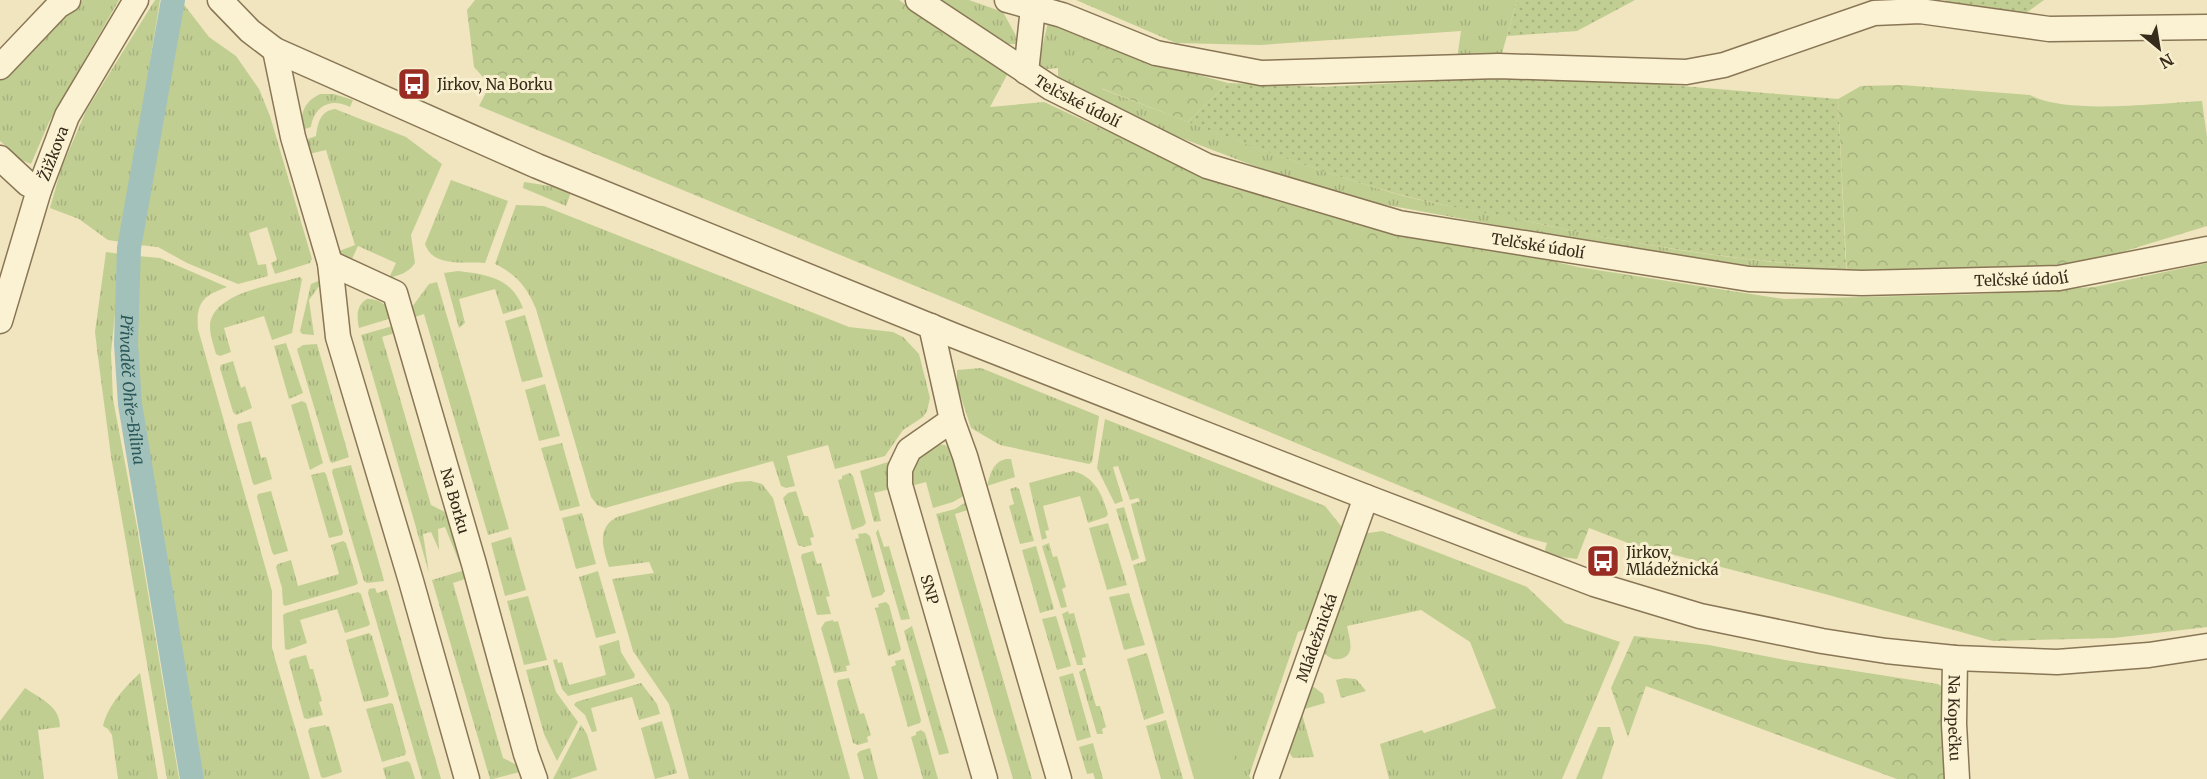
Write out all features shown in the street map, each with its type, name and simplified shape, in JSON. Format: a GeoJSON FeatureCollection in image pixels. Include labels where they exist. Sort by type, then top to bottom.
{"type":"FeatureCollection","features":[{"type":"Feature","properties":{"kind":"street"},"geometry":{"type":"LineString","coordinates":[[0,67],[58,6],[68,0]]}},
{"type":"Feature","properties":{"kind":"street","name":"Žižkova"},"geometry":{"type":"LineString","coordinates":[[0,321],[39,190],[67,116],[136,0]]}},
{"type":"Feature","properties":{"kind":"street","name":"Telčské údolí"},"geometry":{"type":"LineString","coordinates":[[918,0],[1051,88],[1207,166],[1399,223],[1749,279],[1862,283],[2059,278],[2207,249]]}},
{"type":"Feature","properties":{"kind":"street"},"geometry":{"type":"LineString","coordinates":[[1007,0],[1062,15],[1156,53],[1261,73],[1498,66],[1686,72],[1724,65],[1874,13],[1920,11],[2049,29],[2207,27]]}},
{"type":"Feature","properties":{"kind":"street"},"geometry":{"type":"LineString","coordinates":[[222,2],[250,31],[275,50],[537,166],[931,326],[1594,584],[1700,616],[1822,641],[1886,651],[1955,658],[2057,662],[2149,655],[2207,646]]}},
{"type":"Feature","properties":{"kind":"street"},"geometry":{"type":"LineString","coordinates":[[1026,72],[1033,8]]}},
{"type":"Feature","properties":{"kind":"street"},"geometry":{"type":"LineString","coordinates":[[275,50],[293,137],[330,263],[338,337],[411,580],[467,779]]}},
{"type":"Feature","properties":{"kind":"street"},"geometry":{"type":"LineString","coordinates":[[0,158],[28,184],[39,190]]}},
{"type":"Feature","properties":{"kind":"street","name":"Na Borku"},"geometry":{"type":"LineString","coordinates":[[330,263],[395,293],[526,753],[536,779]]}},
{"type":"Feature","properties":{"kind":"street"},"geometry":{"type":"LineString","coordinates":[[931,326],[952,420],[965,456],[1059,779]]}},
{"type":"Feature","properties":{"kind":"street","name":"SNP"},"geometry":{"type":"LineString","coordinates":[[952,420],[909,450],[900,469],[900,485],[985,779]]}},
{"type":"Feature","properties":{"kind":"street","name":"Mládežnická"},"geometry":{"type":"LineString","coordinates":[[1266,779],[1366,497]]}},
{"type":"Feature","properties":{"kind":"street","name":"Na Kopečku"},"geometry":{"type":"LineString","coordinates":[[1955,658],[1954,724],[1957,779]]}},
{"type":"Feature","properties":{"kind":"green space"},"geometry":{"type":"Polygon","coordinates":[[[83,0],[119,0],[49,122],[31,164],[21,160],[0,141],[0,80],[52,18],[83,0]]]}},
{"type":"Feature","properties":{"kind":"green space"},"geometry":{"type":"Polygon","coordinates":[[[155,0],[160,0],[121,242],[108,240],[79,219],[50,208],[61,169],[86,111],[155,0]]]}},
{"type":"Feature","properties":{"kind":"green space"},"geometry":{"type":"Polygon","coordinates":[[[475,0],[899,0],[1008,73],[990,107],[1044,102],[1231,188],[1578,267],[1784,299],[1982,294],[2094,287],[2207,263],[2207,627],[2114,638],[1993,641],[1825,594],[1628,543],[1589,528],[1577,559],[1548,555],[1545,550],[1547,543],[1524,537],[479,106],[490,85],[474,67],[467,10],[475,0]]]}},
{"type":"Feature","properties":{"kind":"green space"},"geometry":{"type":"Polygon","coordinates":[[[929,0],[969,0],[1003,12],[1015,34],[1017,44],[1005,44],[929,0]]]}},
{"type":"Feature","properties":{"kind":"green space"},"geometry":{"type":"Polygon","coordinates":[[[1076,0],[1517,0],[1499,64],[1456,66],[1461,31],[1260,45],[1176,43],[1076,0]]]}},
{"type":"Feature","properties":{"kind":"green space"},"geometry":{"type":"Polygon","coordinates":[[[1517,0],[1635,0],[1577,31],[1507,36],[1517,0]]]}},
{"type":"Feature","properties":{"kind":"green space"},"geometry":{"type":"Polygon","coordinates":[[[1945,0],[2044,0],[2022,16],[1944,6],[1945,0]]]}},
{"type":"Feature","properties":{"kind":"green space"},"geometry":{"type":"Polygon","coordinates":[[[182,2],[209,37],[236,56],[259,89],[270,116],[312,259],[310,263],[275,274],[271,263],[277,260],[267,227],[249,233],[258,265],[266,264],[268,276],[238,284],[187,263],[158,247],[139,245],[175,23],[182,2]]]}},
{"type":"Feature","properties":{"kind":"green space"},"geometry":{"type":"Polygon","coordinates":[[[1048,22],[1102,40],[1102,89],[1356,182],[1423,200],[1637,243],[1762,261],[1846,267],[1847,277],[1758,273],[1381,204],[1270,172],[1129,118],[1058,84],[1058,68],[1037,70],[1048,22]]]}},
{"type":"Feature","properties":{"kind":"green space"},"geometry":{"type":"Polygon","coordinates":[[[1102,40],[1166,66],[1228,83],[1188,122],[1103,89],[1066,63],[1102,40]]]}},
{"type":"Feature","properties":{"kind":"green space"},"geometry":{"type":"Polygon","coordinates":[[[1550,75],[1838,99],[1846,267],[1768,261],[1690,251],[1429,202],[1316,169],[1188,122],[1228,83],[1322,87],[1550,75]]]}},
{"type":"Feature","properties":{"kind":"green space"},"geometry":{"type":"Polygon","coordinates":[[[1902,85],[2030,95],[2066,105],[2113,106],[2202,101],[2207,137],[2207,226],[2086,263],[1847,277],[1838,99],[1861,86],[1902,85]]]}},
{"type":"Feature","properties":{"kind":"green space"},"geometry":{"type":"Polygon","coordinates":[[[320,94],[334,94],[353,100],[350,107],[336,103],[324,105],[316,114],[311,127],[302,130],[304,109],[320,94]]]}},
{"type":"Feature","properties":{"kind":"green space"},"geometry":{"type":"Polygon","coordinates":[[[335,109],[406,137],[442,164],[411,235],[415,263],[400,275],[389,278],[396,263],[358,246],[351,261],[340,254],[339,251],[355,245],[326,150],[309,154],[305,140],[316,136],[323,115],[335,109]]]}},
{"type":"Feature","properties":{"kind":"green space"},"geometry":{"type":"Polygon","coordinates":[[[451,180],[508,201],[485,263],[442,260],[429,252],[425,244],[451,180]]]}},
{"type":"Feature","properties":{"kind":"green space"},"geometry":{"type":"Polygon","coordinates":[[[524,182],[570,189],[566,206],[523,188],[524,182]]]}},
{"type":"Feature","properties":{"kind":"green space"},"geometry":{"type":"Polygon","coordinates":[[[516,205],[544,206],[849,327],[893,332],[903,337],[919,354],[930,398],[927,411],[923,417],[903,430],[885,456],[835,469],[828,445],[787,456],[795,486],[786,488],[781,486],[773,461],[605,508],[597,505],[591,497],[536,309],[520,282],[495,264],[516,205]]]}},
{"type":"Feature","properties":{"kind":"green space"},"geometry":{"type":"Polygon","coordinates":[[[106,252],[121,254],[111,353],[113,399],[179,779],[167,779],[111,456],[95,332],[106,252]]]}},
{"type":"Feature","properties":{"kind":"green space"},"geometry":{"type":"Polygon","coordinates":[[[138,256],[160,258],[227,287],[203,301],[198,312],[198,329],[272,591],[272,648],[310,779],[204,779],[139,403],[135,341],[138,256]]]}},
{"type":"Feature","properties":{"kind":"green space"},"geometry":{"type":"Polygon","coordinates":[[[458,271],[497,279],[512,290],[523,308],[503,314],[495,289],[459,299],[465,323],[459,328],[444,273],[458,271]]]}},
{"type":"Feature","properties":{"kind":"green space"},"geometry":{"type":"Polygon","coordinates":[[[300,277],[302,279],[292,333],[272,340],[264,316],[224,328],[231,352],[220,356],[216,354],[210,327],[213,315],[220,306],[245,292],[300,277]]]}},
{"type":"Feature","properties":{"kind":"green space"},"geometry":{"type":"Polygon","coordinates":[[[325,278],[309,300],[314,335],[302,334],[300,331],[311,284],[325,278]]]}},
{"type":"Feature","properties":{"kind":"green space"},"geometry":{"type":"Polygon","coordinates":[[[437,282],[509,529],[488,535],[424,314],[415,317],[412,307],[429,284],[437,282]]]}},
{"type":"Feature","properties":{"kind":"green space"},"geometry":{"type":"Polygon","coordinates":[[[367,299],[377,300],[384,304],[395,317],[359,328],[359,308],[367,299]]]}},
{"type":"Feature","properties":{"kind":"green space"},"geometry":{"type":"Polygon","coordinates":[[[525,315],[543,377],[522,382],[505,321],[525,315]]]}},
{"type":"Feature","properties":{"kind":"green space"},"geometry":{"type":"Polygon","coordinates":[[[396,325],[398,332],[382,337],[431,505],[449,514],[463,563],[460,564],[445,527],[438,529],[439,550],[431,532],[423,534],[429,573],[361,335],[396,325]]]}},
{"type":"Feature","properties":{"kind":"green space"},"geometry":{"type":"Polygon","coordinates":[[[286,343],[303,393],[289,399],[274,346],[286,343]]]}},
{"type":"Feature","properties":{"kind":"green space"},"geometry":{"type":"Polygon","coordinates":[[[317,344],[349,457],[332,463],[297,349],[303,345],[317,344]]]}},
{"type":"Feature","properties":{"kind":"green space"},"geometry":{"type":"Polygon","coordinates":[[[233,361],[241,388],[245,386],[252,408],[236,415],[233,412],[220,368],[221,365],[233,361]]]}},
{"type":"Feature","properties":{"kind":"green space"},"geometry":{"type":"Polygon","coordinates":[[[981,368],[1099,416],[1092,462],[1089,464],[1000,445],[971,428],[957,385],[957,370],[981,368]]]}},
{"type":"Feature","properties":{"kind":"green space"},"geometry":{"type":"Polygon","coordinates":[[[545,384],[560,436],[539,441],[525,390],[545,384]]]}},
{"type":"Feature","properties":{"kind":"green space"},"geometry":{"type":"Polygon","coordinates":[[[302,401],[306,403],[323,463],[310,470],[291,405],[302,401]]]}},
{"type":"Feature","properties":{"kind":"green space"},"geometry":{"type":"Polygon","coordinates":[[[1105,419],[1325,506],[1341,526],[1341,533],[1308,628],[1298,632],[1249,776],[1251,779],[1194,779],[1133,565],[1146,561],[1131,504],[1140,501],[1138,498],[1130,500],[1118,466],[1113,467],[1123,501],[1115,504],[1097,468],[1105,419]]]}},
{"type":"Feature","properties":{"kind":"green space"},"geometry":{"type":"Polygon","coordinates":[[[251,421],[261,458],[266,457],[272,479],[255,485],[237,427],[238,424],[251,421]]]}},
{"type":"Feature","properties":{"kind":"green space"},"geometry":{"type":"Polygon","coordinates":[[[562,443],[580,506],[560,511],[541,448],[562,443]]]}},
{"type":"Feature","properties":{"kind":"green space"},"geometry":{"type":"Polygon","coordinates":[[[937,444],[945,445],[952,450],[967,494],[953,502],[933,508],[926,482],[911,486],[911,477],[913,464],[919,456],[937,444]]]}},
{"type":"Feature","properties":{"kind":"green space"},"geometry":{"type":"Polygon","coordinates":[[[1006,459],[1011,459],[1015,477],[987,486],[995,466],[1006,459]]]}},
{"type":"Feature","properties":{"kind":"green space"},"geometry":{"type":"Polygon","coordinates":[[[891,461],[890,489],[874,493],[881,521],[874,522],[860,471],[891,461]]]}},
{"type":"Feature","properties":{"kind":"green space"},"geometry":{"type":"Polygon","coordinates":[[[351,465],[384,581],[367,583],[364,581],[332,472],[333,469],[351,465]]]}},
{"type":"Feature","properties":{"kind":"green space"},"geometry":{"type":"Polygon","coordinates":[[[1073,471],[1087,477],[1097,487],[1108,514],[1106,517],[1088,523],[1080,496],[1043,506],[1049,530],[1045,531],[1047,538],[1042,540],[1029,483],[1073,471]]]}},
{"type":"Feature","properties":{"kind":"green space"},"geometry":{"type":"Polygon","coordinates":[[[324,472],[343,532],[342,535],[329,538],[311,475],[324,472]]]}},
{"type":"Feature","properties":{"kind":"green space"},"geometry":{"type":"Polygon","coordinates":[[[850,473],[853,476],[866,523],[852,530],[838,480],[850,473]]]}},
{"type":"Feature","properties":{"kind":"green space"},"geometry":{"type":"Polygon","coordinates":[[[751,481],[762,484],[773,498],[850,779],[689,779],[669,704],[633,651],[612,579],[654,573],[649,562],[609,567],[603,546],[606,527],[617,517],[736,482],[751,481]]]}},
{"type":"Feature","properties":{"kind":"green space"},"geometry":{"type":"Polygon","coordinates":[[[1016,487],[1019,489],[1034,541],[1020,544],[1009,506],[1014,504],[1010,489],[1016,487]]]}},
{"type":"Feature","properties":{"kind":"green space"},"geometry":{"type":"Polygon","coordinates":[[[271,491],[288,551],[274,555],[257,497],[258,494],[271,491]]]}},
{"type":"Feature","properties":{"kind":"green space"},"geometry":{"type":"Polygon","coordinates":[[[796,491],[804,516],[808,516],[814,537],[810,538],[812,545],[804,547],[798,545],[783,498],[788,493],[796,491]]]}},
{"type":"Feature","properties":{"kind":"green space"},"geometry":{"type":"Polygon","coordinates":[[[969,500],[971,509],[955,514],[1032,779],[1013,779],[936,514],[955,509],[969,500]]]}},
{"type":"Feature","properties":{"kind":"green space"},"geometry":{"type":"Polygon","coordinates":[[[1124,507],[1139,558],[1132,561],[1116,509],[1124,507]]]}},
{"type":"Feature","properties":{"kind":"green space"},"geometry":{"type":"Polygon","coordinates":[[[582,513],[596,564],[576,569],[562,518],[582,513]]]}},
{"type":"Feature","properties":{"kind":"green space"},"geometry":{"type":"Polygon","coordinates":[[[1108,523],[1127,585],[1107,590],[1089,528],[1108,523]]]}},
{"type":"Feature","properties":{"kind":"green space"},"geometry":{"type":"Polygon","coordinates":[[[878,529],[884,547],[889,546],[910,619],[901,620],[876,533],[878,529]]]}},
{"type":"Feature","properties":{"kind":"green space"},"geometry":{"type":"Polygon","coordinates":[[[1382,531],[1527,587],[1565,623],[1620,642],[1562,779],[1389,779],[1380,744],[1422,730],[1424,733],[1496,708],[1470,642],[1421,610],[1347,626],[1350,641],[1348,654],[1337,659],[1325,654],[1323,648],[1361,534],[1382,531]]]}},
{"type":"Feature","properties":{"kind":"green space"},"geometry":{"type":"Polygon","coordinates":[[[866,533],[870,536],[885,591],[882,595],[872,598],[855,539],[859,538],[858,534],[866,533]]]}},
{"type":"Feature","properties":{"kind":"green space"},"geometry":{"type":"Polygon","coordinates":[[[511,537],[526,590],[505,596],[491,543],[511,537]]]}},
{"type":"Feature","properties":{"kind":"green space"},"geometry":{"type":"Polygon","coordinates":[[[343,541],[346,543],[358,583],[285,606],[276,567],[278,564],[291,560],[298,586],[339,574],[331,545],[343,541]]]}},
{"type":"Feature","properties":{"kind":"green space"},"geometry":{"type":"Polygon","coordinates":[[[1049,543],[1053,557],[1057,556],[1066,587],[1062,589],[1067,607],[1061,608],[1042,546],[1049,543]]]}},
{"type":"Feature","properties":{"kind":"green space"},"geometry":{"type":"Polygon","coordinates":[[[1036,546],[1054,609],[1040,613],[1022,550],[1036,546]]]}},
{"type":"Feature","properties":{"kind":"green space"},"geometry":{"type":"Polygon","coordinates":[[[813,551],[817,564],[821,563],[830,596],[826,597],[831,614],[817,615],[801,557],[802,554],[813,551]]]}},
{"type":"Feature","properties":{"kind":"green space"},"geometry":{"type":"Polygon","coordinates":[[[465,570],[468,578],[453,583],[503,758],[523,768],[520,772],[493,779],[490,779],[432,580],[465,570]]]}},
{"type":"Feature","properties":{"kind":"green space"},"geometry":{"type":"Polygon","coordinates":[[[598,571],[616,633],[596,638],[579,577],[598,571]]]}},
{"type":"Feature","properties":{"kind":"green space"},"geometry":{"type":"Polygon","coordinates":[[[375,588],[377,593],[387,590],[441,779],[422,779],[368,593],[369,589],[375,588]]]}},
{"type":"Feature","properties":{"kind":"green space"},"geometry":{"type":"Polygon","coordinates":[[[358,592],[361,594],[370,624],[368,626],[345,633],[337,609],[300,620],[307,643],[285,649],[283,615],[358,592]]]}},
{"type":"Feature","properties":{"kind":"green space"},"geometry":{"type":"Polygon","coordinates":[[[1129,593],[1145,645],[1124,650],[1109,597],[1129,593]]]}},
{"type":"Feature","properties":{"kind":"green space"},"geometry":{"type":"Polygon","coordinates":[[[528,596],[547,660],[524,665],[507,601],[528,596]]]}},
{"type":"Feature","properties":{"kind":"green space"},"geometry":{"type":"Polygon","coordinates":[[[886,602],[889,605],[901,649],[888,656],[875,608],[879,607],[878,604],[886,602]]]}},
{"type":"Feature","properties":{"kind":"green space"},"geometry":{"type":"Polygon","coordinates":[[[1068,611],[1069,614],[1074,613],[1086,657],[1082,658],[1083,665],[1077,665],[1062,614],[1068,611]]]}},
{"type":"Feature","properties":{"kind":"green space"},"geometry":{"type":"Polygon","coordinates":[[[1056,616],[1071,666],[1057,670],[1042,619],[1056,616]]]}},
{"type":"Feature","properties":{"kind":"green space"},"geometry":{"type":"Polygon","coordinates":[[[838,621],[850,665],[846,666],[847,671],[834,673],[821,628],[825,622],[838,621]]]}},
{"type":"Feature","properties":{"kind":"green space"},"geometry":{"type":"Polygon","coordinates":[[[912,626],[949,753],[939,755],[904,631],[912,626]]]}},
{"type":"Feature","properties":{"kind":"green space"},"geometry":{"type":"Polygon","coordinates":[[[369,633],[372,636],[389,694],[387,697],[364,702],[346,640],[369,633]]]}},
{"type":"Feature","properties":{"kind":"green space"},"geometry":{"type":"Polygon","coordinates":[[[1634,636],[1709,645],[1785,660],[1938,684],[1944,688],[1948,779],[1897,779],[1646,686],[1628,737],[1611,688],[1634,636]]]}},
{"type":"Feature","properties":{"kind":"green space"},"geometry":{"type":"Polygon","coordinates":[[[619,640],[621,652],[635,675],[634,678],[568,696],[562,689],[553,660],[557,659],[558,663],[562,662],[569,685],[606,675],[599,646],[619,640]]]}},
{"type":"Feature","properties":{"kind":"green space"},"geometry":{"type":"Polygon","coordinates":[[[1147,653],[1164,713],[1144,720],[1127,659],[1147,653]]]}},
{"type":"Feature","properties":{"kind":"green space"},"geometry":{"type":"Polygon","coordinates":[[[306,655],[310,669],[313,669],[322,701],[319,702],[323,715],[307,719],[304,718],[289,662],[291,659],[306,655]]]}},
{"type":"Feature","properties":{"kind":"green space"},"geometry":{"type":"Polygon","coordinates":[[[904,659],[921,720],[920,723],[908,727],[891,667],[896,665],[895,661],[904,659]]]}},
{"type":"Feature","properties":{"kind":"green space"},"geometry":{"type":"Polygon","coordinates":[[[548,665],[556,692],[578,722],[557,761],[544,734],[526,670],[548,665]]]}},
{"type":"Feature","properties":{"kind":"green space"},"geometry":{"type":"Polygon","coordinates":[[[1085,668],[1096,706],[1100,706],[1106,727],[1102,729],[1103,734],[1097,734],[1079,672],[1085,668]]]}},
{"type":"Feature","properties":{"kind":"green space"},"geometry":{"type":"Polygon","coordinates":[[[140,673],[158,779],[118,779],[112,735],[103,726],[113,704],[140,673]]]}},
{"type":"Feature","properties":{"kind":"green space"},"geometry":{"type":"Polygon","coordinates":[[[1073,673],[1091,737],[1077,741],[1059,677],[1073,673]]]}},
{"type":"Feature","properties":{"kind":"green space"},"geometry":{"type":"Polygon","coordinates":[[[849,678],[860,714],[864,713],[871,735],[867,737],[868,742],[858,745],[853,743],[837,683],[838,680],[849,678]]]}},
{"type":"Feature","properties":{"kind":"green space"},"geometry":{"type":"Polygon","coordinates":[[[1356,679],[1366,691],[1341,698],[1336,680],[1356,679]]]}},
{"type":"Feature","properties":{"kind":"green space"},"geometry":{"type":"Polygon","coordinates":[[[641,683],[657,704],[660,714],[639,720],[632,697],[591,708],[597,731],[592,732],[585,715],[574,705],[576,702],[641,683]]]}},
{"type":"Feature","properties":{"kind":"green space"},"geometry":{"type":"Polygon","coordinates":[[[1314,687],[1323,694],[1325,703],[1301,710],[1314,757],[1293,758],[1288,743],[1291,726],[1304,694],[1309,688],[1314,687]]]}},
{"type":"Feature","properties":{"kind":"green space"},"geometry":{"type":"Polygon","coordinates":[[[25,688],[53,708],[60,727],[38,730],[44,779],[0,779],[0,721],[25,688]]]}},
{"type":"Feature","properties":{"kind":"green space"},"geometry":{"type":"Polygon","coordinates":[[[393,704],[406,752],[405,755],[382,762],[366,709],[393,704]]]}},
{"type":"Feature","properties":{"kind":"green space"},"geometry":{"type":"Polygon","coordinates":[[[1166,720],[1183,779],[1161,779],[1146,726],[1166,720]]]}},
{"type":"Feature","properties":{"kind":"green space"},"geometry":{"type":"Polygon","coordinates":[[[662,721],[677,773],[655,779],[641,728],[662,721]]]}},
{"type":"Feature","properties":{"kind":"green space"},"geometry":{"type":"Polygon","coordinates":[[[1225,724],[1240,779],[1200,779],[1187,735],[1225,724]]]}},
{"type":"Feature","properties":{"kind":"green space"},"geometry":{"type":"Polygon","coordinates":[[[326,725],[326,727],[329,726],[342,772],[324,778],[321,777],[308,731],[310,728],[326,725]]]}},
{"type":"Feature","properties":{"kind":"green space"},"geometry":{"type":"Polygon","coordinates":[[[581,725],[587,734],[597,770],[570,779],[553,779],[581,725]]]}},
{"type":"Feature","properties":{"kind":"green space"},"geometry":{"type":"Polygon","coordinates":[[[1598,727],[1610,727],[1614,742],[1602,779],[1576,779],[1598,727]]]}},
{"type":"Feature","properties":{"kind":"green space"},"geometry":{"type":"Polygon","coordinates":[[[921,730],[925,733],[938,779],[923,779],[911,737],[921,730]]]}},
{"type":"Feature","properties":{"kind":"green space"},"geometry":{"type":"Polygon","coordinates":[[[1093,743],[1103,779],[1095,779],[1093,773],[1087,774],[1079,747],[1093,743]]]}},
{"type":"Feature","properties":{"kind":"green space"},"geometry":{"type":"Polygon","coordinates":[[[870,748],[878,779],[864,779],[857,754],[870,748]]]}},
{"type":"Feature","properties":{"kind":"green space"},"geometry":{"type":"Polygon","coordinates":[[[407,761],[410,763],[415,779],[386,779],[383,768],[407,761]]]}},
{"type":"Feature","properties":{"kind":"waterway","name":"Přivaděč Ohře-Bílina"},"geometry":{"type":"LineString","coordinates":[[173,0],[129,248],[126,344],[130,404],[192,779]]}},
{"type":"Feature","properties":{"kind":"place","name":"Jirkov, Na Borku"},"geometry":{"type":"Point","coordinates":[414,84]}},
{"type":"Feature","properties":{"kind":"place","name":"Jirkov, Mládežnická"},"geometry":{"type":"Point","coordinates":[1603,561]}}]}
